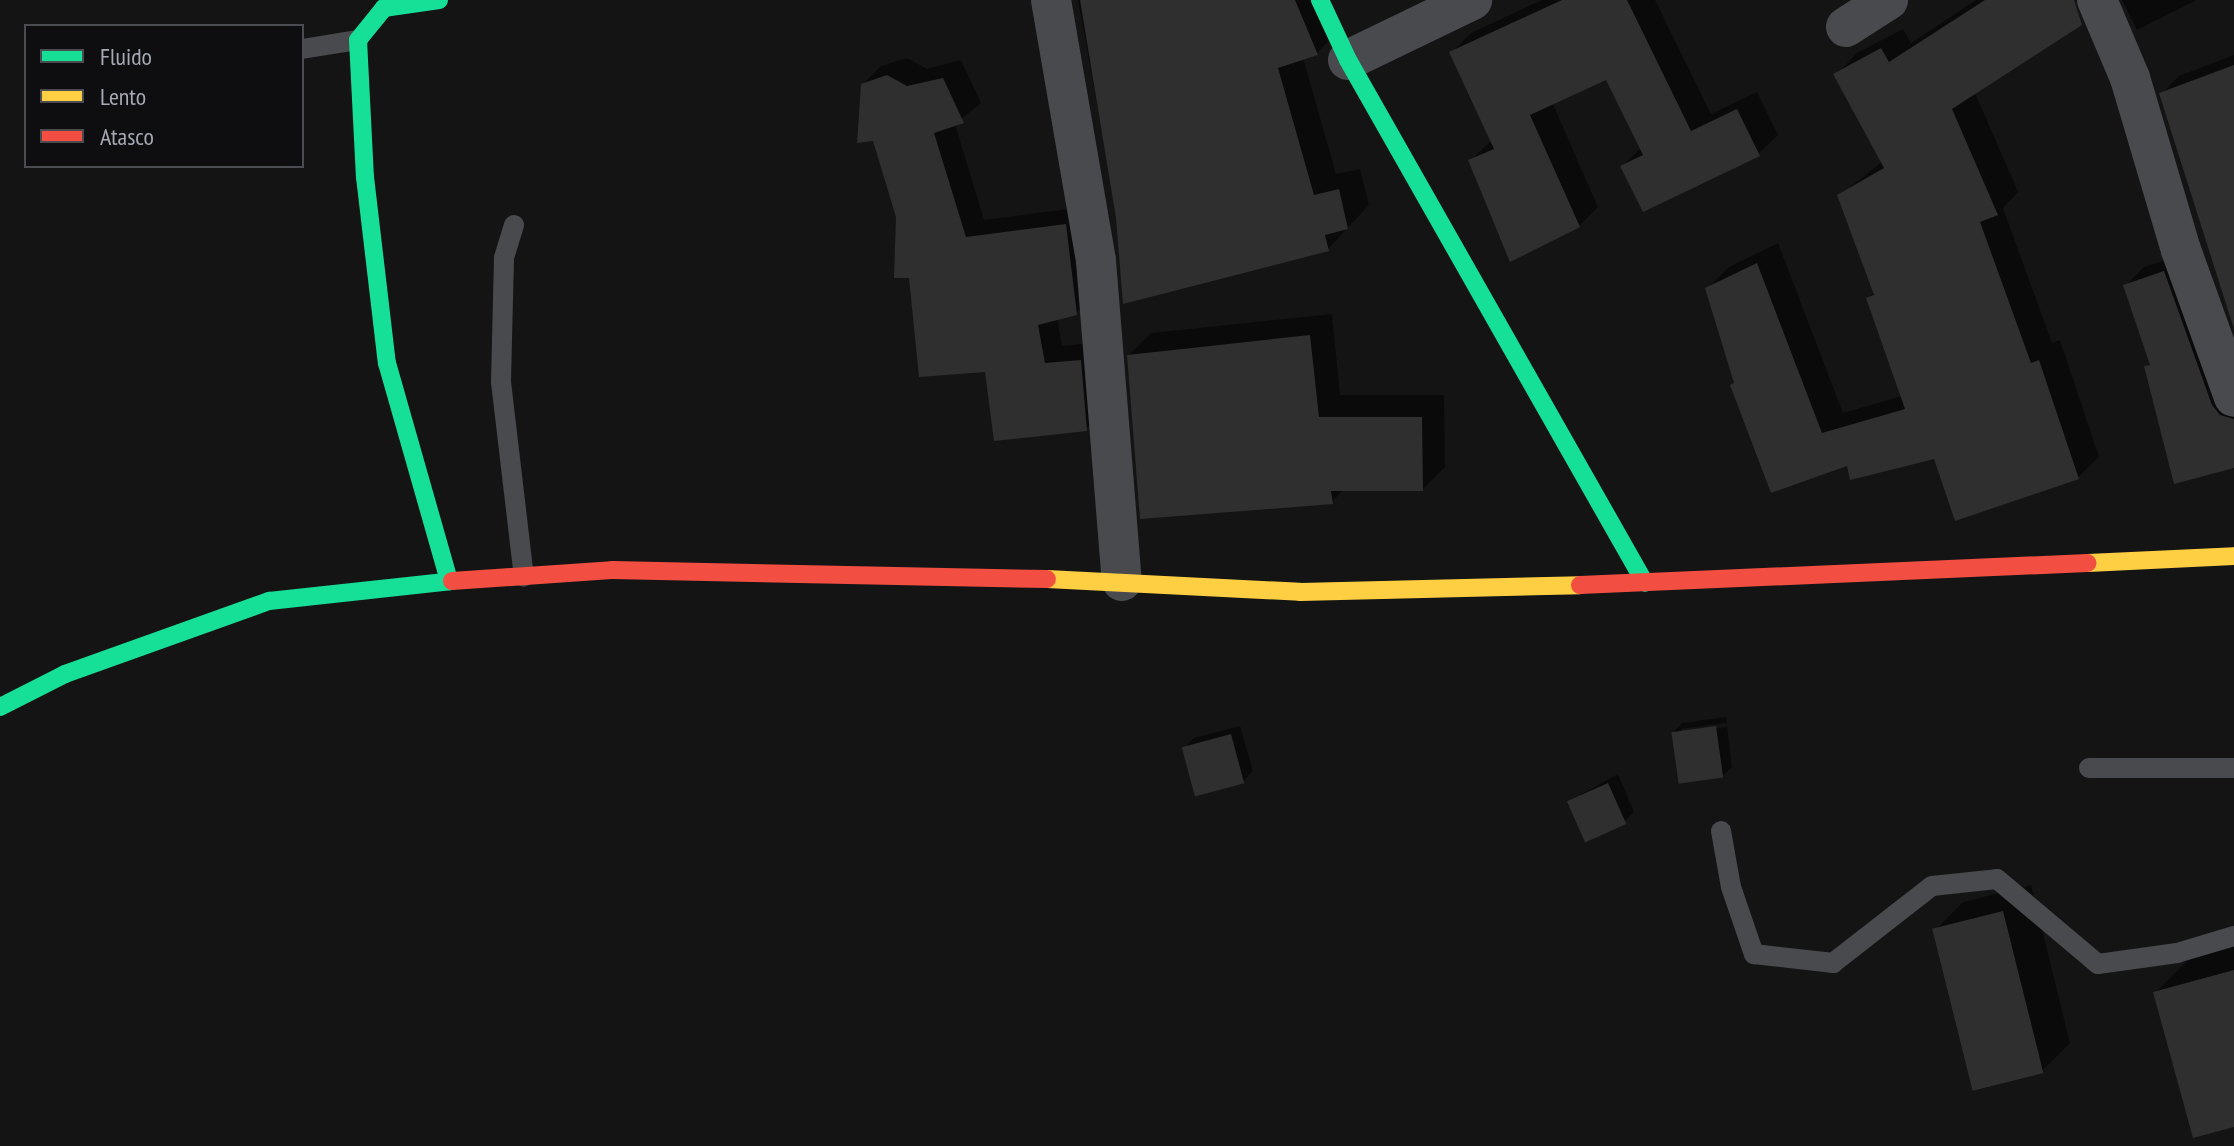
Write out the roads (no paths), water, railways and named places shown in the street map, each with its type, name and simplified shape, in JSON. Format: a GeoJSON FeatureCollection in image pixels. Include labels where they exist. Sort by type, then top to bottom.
{"type":"FeatureCollection","features":[{"type":"Feature","properties":{"kind":"street"},"geometry":{"type":"LineString","coordinates":[[439,0],[384,8],[358,40],[365,177],[387,363],[449,581]]}},
{"type":"Feature","properties":{"kind":"street"},"geometry":{"type":"LineString","coordinates":[[1051,0],[1096,261],[1122,581]]}},
{"type":"Feature","properties":{"kind":"street"},"geometry":{"type":"LineString","coordinates":[[1320,0],[1348,60],[1645,583]]}},
{"type":"Feature","properties":{"kind":"street"},"geometry":{"type":"LineString","coordinates":[[1348,60],[1472,0]]}},
{"type":"Feature","properties":{"kind":"street"},"geometry":{"type":"LineString","coordinates":[[1846,27],[1888,0]]}},
{"type":"Feature","properties":{"kind":"street"},"geometry":{"type":"LineString","coordinates":[[2097,0],[2130,78],[2181,250],[2234,397]]}},
{"type":"Feature","properties":{"kind":"street"},"geometry":{"type":"LineString","coordinates":[[0,707],[65,674],[269,601],[449,581],[612,570],[1122,581],[1300,592],[1645,583],[2234,556]]}},
{"type":"Feature","properties":{"kind":"lane"},"geometry":{"type":"LineString","coordinates":[[304,49],[358,40]]}},
{"type":"Feature","properties":{"kind":"lane"},"geometry":{"type":"LineString","coordinates":[[514,225],[504,258],[501,382],[524,577]]}},
{"type":"Feature","properties":{"kind":"lane"},"geometry":{"type":"LineString","coordinates":[[2089,768],[2234,768]]}},
{"type":"Feature","properties":{"kind":"lane"},"geometry":{"type":"LineString","coordinates":[[1721,831],[1731,887],[1754,954],[1833,963],[1932,886],[1997,879],[2098,964],[2177,953],[2234,936]]}}]}
